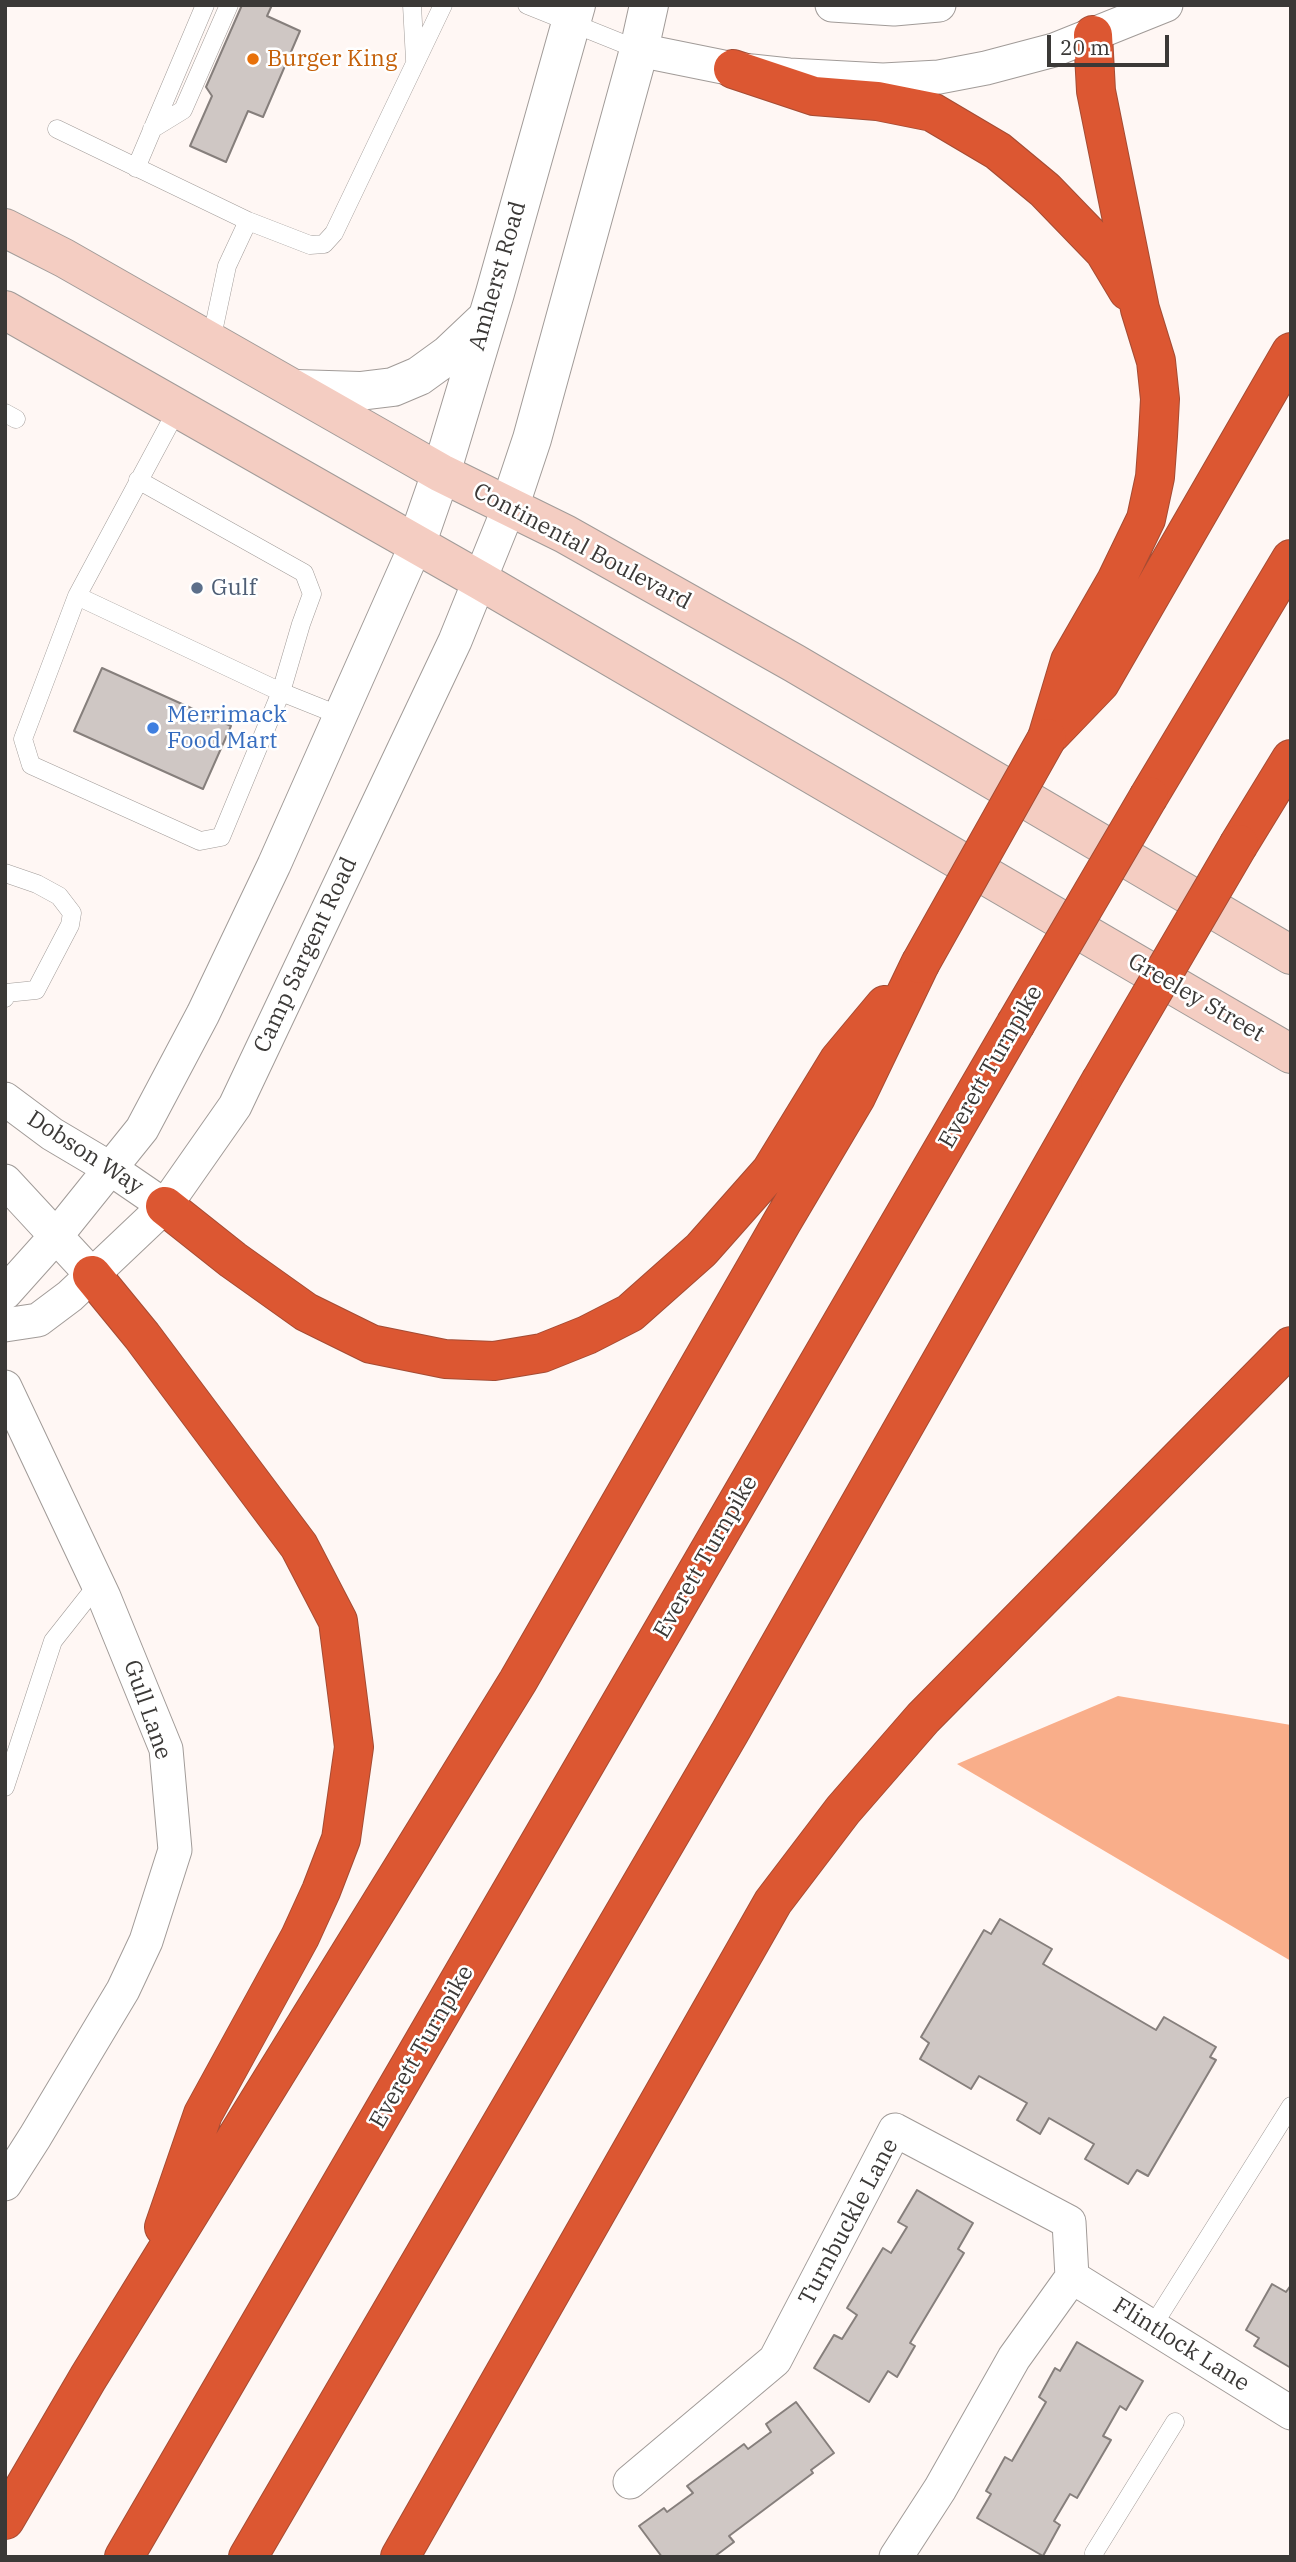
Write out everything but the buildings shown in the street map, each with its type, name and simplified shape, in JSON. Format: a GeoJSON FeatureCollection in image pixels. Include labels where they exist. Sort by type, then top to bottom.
{"type":"FeatureCollection","features":[{"type":"Feature","properties":{"kind":"highway"},"geometry":{"type":"LineString","coordinates":[[5,2520],[88,2378],[518,1681],[856,1097],[920,964],[1048,738],[1070,661],[1116,581],[1146,519],[1155,477],[1160,398],[1156,361],[1140,309],[1096,91],[1092,20]]}},
{"type":"Feature","properties":{"kind":"highway"},"geometry":{"type":"LineString","coordinates":[[733,69],[814,96],[877,102],[932,112],[943,118],[998,151],[1045,190],[1104,251],[1140,309]]}},
{"type":"Feature","properties":{"kind":"highway"},"geometry":{"type":"LineString","coordinates":[[1048,738],[1100,683],[1291,352]]}},
{"type":"Feature","properties":{"kind":"highway","name":"Everett Turnpike"},"geometry":{"type":"LineString","coordinates":[[124,2557],[1015,1025],[1291,559]]}},
{"type":"Feature","properties":{"kind":"highway"},"geometry":{"type":"LineString","coordinates":[[247,2557],[723,1744],[1100,1082],[1291,759]]}},
{"type":"Feature","properties":{"kind":"highway"},"geometry":{"type":"LineString","coordinates":[[165,1206],[233,1260],[306,1312],[371,1344],[445,1359],[494,1361],[542,1353],[587,1335],[630,1313],[701,1250],[771,1171],[839,1060],[920,964]]}},
{"type":"Feature","properties":{"kind":"highway"},"geometry":{"type":"LineString","coordinates":[[92,1275],[142,1336],[299,1546],[338,1621],[354,1747],[341,1839],[321,1891],[300,1937],[203,2113],[141,2293]]}},
{"type":"Feature","properties":{"kind":"highway"},"geometry":{"type":"LineString","coordinates":[[400,2557],[773,1902],[844,1810],[923,1718],[1291,1346]]}},
{"type":"Feature","properties":{"kind":"main road","name":"Continental Boulevard"},"geometry":{"type":"LineString","coordinates":[[5,228],[64,258],[441,472],[565,534],[794,663],[1291,955]]}},
{"type":"Feature","properties":{"kind":"main road"},"geometry":{"type":"LineString","coordinates":[[5,310],[481,581]]}},
{"type":"Feature","properties":{"kind":"main road","name":"Greeley Street"},"geometry":{"type":"LineString","coordinates":[[481,581],[1291,1054]]}},
{"type":"Feature","properties":{"kind":"street"},"geometry":{"type":"LineString","coordinates":[[510,505],[532,439],[649,5]]}},
{"type":"Feature","properties":{"kind":"street"},"geometry":{"type":"LineString","coordinates":[[832,5],[894,9],[939,5]]}},
{"type":"Feature","properties":{"kind":"street"},"geometry":{"type":"LineString","coordinates":[[639,50],[733,69],[789,75],[883,79],[939,77],[1054,50],[1092,20],[1166,5]]}},
{"type":"Feature","properties":{"kind":"street","name":"Amherst Road"},"geometry":{"type":"LineString","coordinates":[[416,545],[441,472],[573,14]]}},
{"type":"Feature","properties":{"kind":"street"},"geometry":{"type":"LineString","coordinates":[[296,388],[360,391],[393,387],[419,376],[449,355],[486,318]]}},
{"type":"Feature","properties":{"kind":"street","name":"Camp Sargent Road"},"geometry":{"type":"LineString","coordinates":[[5,1325],[38,1320],[92,1275],[165,1206],[235,1106],[455,641],[510,505]]}},
{"type":"Feature","properties":{"kind":"street"},"geometry":{"type":"LineString","coordinates":[[5,1293],[56,1236],[142,1129],[203,1014],[341,716],[416,545]]}},
{"type":"Feature","properties":{"kind":"street","name":"Dobson Way"},"geometry":{"type":"LineString","coordinates":[[5,1099],[52,1134],[111,1169],[165,1206]]}},
{"type":"Feature","properties":{"kind":"street"},"geometry":{"type":"LineString","coordinates":[[5,1181],[92,1275]]}},
{"type":"Feature","properties":{"kind":"street","name":"Gull Lane"},"geometry":{"type":"LineString","coordinates":[[5,1387],[98,1584],[166,1749],[175,1850],[146,1941],[123,1990],[5,2184]]}},
{"type":"Feature","properties":{"kind":"street","name":"Turnbuckle Lane"},"geometry":{"type":"LineString","coordinates":[[629,2482],[775,2360],[895,2130],[1069,2222],[1072,2277]]}},
{"type":"Feature","properties":{"kind":"street"},"geometry":{"type":"LineString","coordinates":[[896,2557],[940,2489],[1014,2358],[1072,2277]]}},
{"type":"Feature","properties":{"kind":"street","name":"Flintlock Lane"},"geometry":{"type":"LineString","coordinates":[[1072,2277],[1291,2413]]}},
{"type":"Feature","properties":{"kind":"lane"},"geometry":{"type":"LineString","coordinates":[[136,168],[205,5]]}},
{"type":"Feature","properties":{"kind":"lane"},"geometry":{"type":"LineString","coordinates":[[152,129],[183,110],[229,5]]}},
{"type":"Feature","properties":{"kind":"lane"},"geometry":{"type":"LineString","coordinates":[[412,5],[416,64]]}},
{"type":"Feature","properties":{"kind":"lane"},"geometry":{"type":"LineString","coordinates":[[57,129],[248,221],[310,245],[324,244],[334,233],[443,5]]}},
{"type":"Feature","properties":{"kind":"lane"},"geometry":{"type":"LineString","coordinates":[[527,5],[573,14],[639,50]]}},
{"type":"Feature","properties":{"kind":"lane"},"geometry":{"type":"LineString","coordinates":[[211,341],[226,266],[248,221]]}},
{"type":"Feature","properties":{"kind":"lane"},"geometry":{"type":"LineString","coordinates":[[138,480],[304,573],[312,594],[281,692],[221,837],[200,841],[31,765],[23,739],[77,597],[138,480],[178,408]]}},
{"type":"Feature","properties":{"kind":"lane"},"geometry":{"type":"LineString","coordinates":[[77,597],[281,692],[341,716]]}},
{"type":"Feature","properties":{"kind":"lane"},"geometry":{"type":"LineString","coordinates":[[5,873],[37,884],[59,896],[72,913],[70,925],[36,990],[6,995]]}},
{"type":"Feature","properties":{"kind":"lane"},"geometry":{"type":"LineString","coordinates":[[5,1787],[53,1641],[98,1584]]}},
{"type":"Feature","properties":{"kind":"lane"},"geometry":{"type":"LineString","coordinates":[[1152,2327],[1291,2106]]}},
{"type":"Feature","properties":{"kind":"lane"},"geometry":{"type":"LineString","coordinates":[[1095,2557],[1094,2553],[1175,2422]]}},
{"type":"Feature","properties":{"kind":"shaded area"},"geometry":{"type":"Polygon","coordinates":[[[1118,1696],[1291,1725],[1291,1961],[957,1764],[1118,1696]]]}},
{"type":"Feature","properties":{"kind":"place","name":"Burger King"},"geometry":{"type":"Point","coordinates":[253,59]}},
{"type":"Feature","properties":{"kind":"place","name":"Gulf"},"geometry":{"type":"Point","coordinates":[197,588]}},
{"type":"Feature","properties":{"kind":"place","name":"Merrimack Food Mart"},"geometry":{"type":"Point","coordinates":[153,728]}}]}
